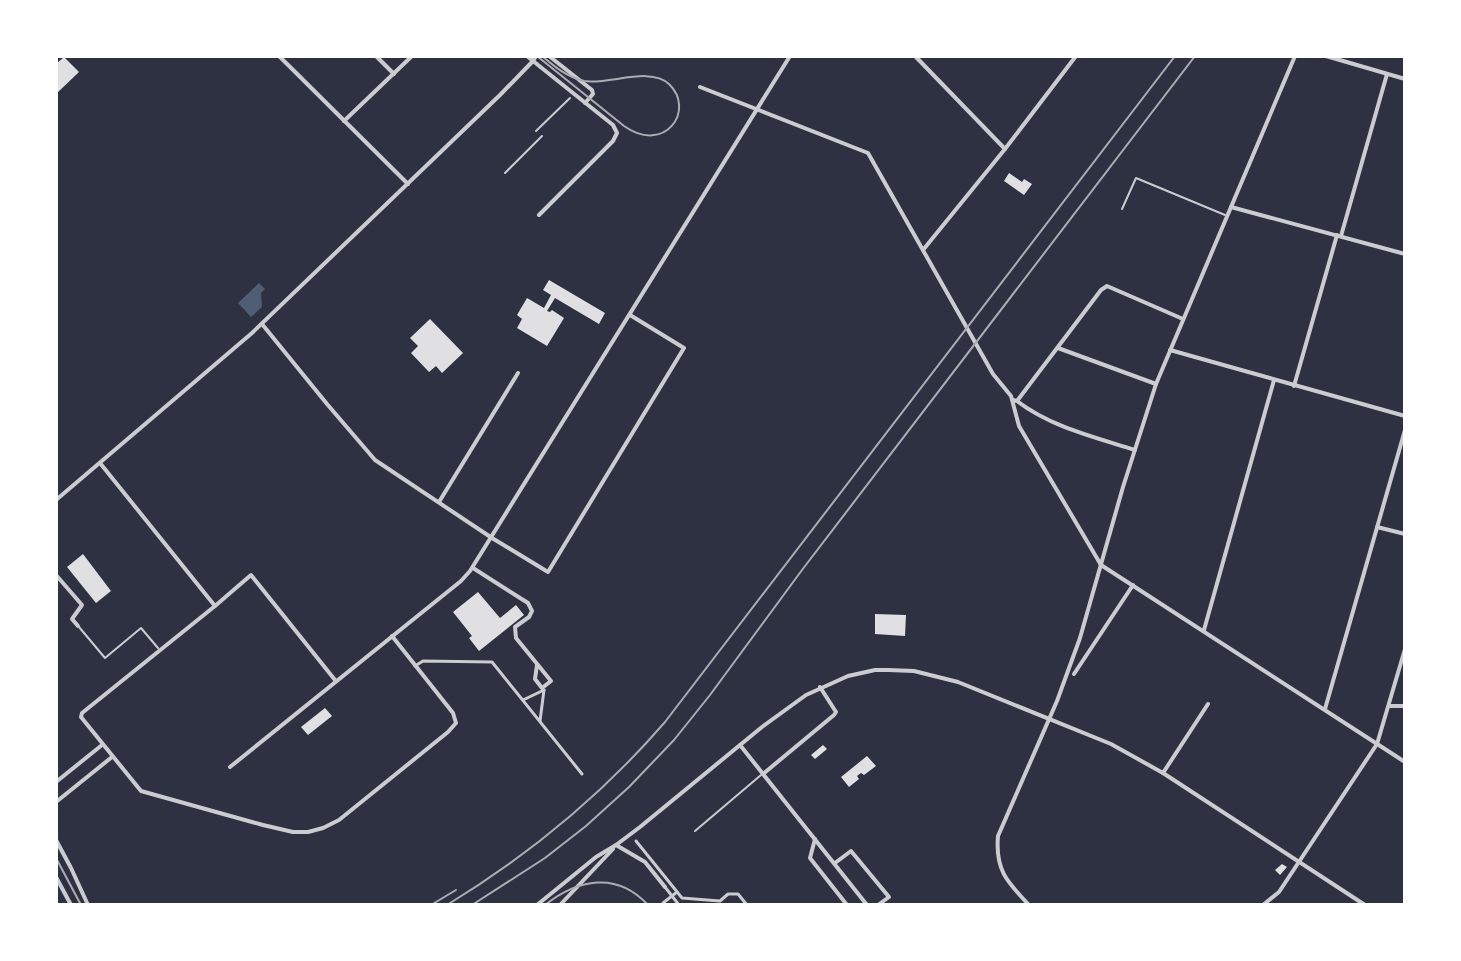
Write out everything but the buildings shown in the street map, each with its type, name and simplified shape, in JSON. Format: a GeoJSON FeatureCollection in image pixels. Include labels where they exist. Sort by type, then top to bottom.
{"type":"FeatureCollection","features":[{"type":"Feature","properties":{"kind":"street"},"geometry":{"type":"LineString","coordinates":[[279,56],[408,184]]}},
{"type":"Feature","properties":{"kind":"street"},"geometry":{"type":"LineString","coordinates":[[376,56],[394,74]]}},
{"type":"Feature","properties":{"kind":"street"},"geometry":{"type":"LineString","coordinates":[[344,121],[412,56]]}},
{"type":"Feature","properties":{"kind":"street"},"geometry":{"type":"LineString","coordinates":[[527,56],[535,58],[615,127],[616,136],[539,215]]}},
{"type":"Feature","properties":{"kind":"street"},"geometry":{"type":"LineString","coordinates":[[549,56],[592,90],[593,94],[585,103]]}},
{"type":"Feature","properties":{"kind":"street"},"geometry":{"type":"LineString","coordinates":[[230,767],[461,581],[473,568],[790,56]]}},
{"type":"Feature","properties":{"kind":"street"},"geometry":{"type":"LineString","coordinates":[[915,56],[1005,149]]}},
{"type":"Feature","properties":{"kind":"street"},"geometry":{"type":"LineString","coordinates":[[1029,905],[1003,875],[997,852],[998,836],[1080,638],[1156,384],[1295,56]]}},
{"type":"Feature","properties":{"kind":"street"},"geometry":{"type":"LineString","coordinates":[[1326,56],[1405,79]]}},
{"type":"Feature","properties":{"kind":"street"},"geometry":{"type":"LineString","coordinates":[[923,250],[1075,57]]}},
{"type":"Feature","properties":{"kind":"street"},"geometry":{"type":"LineString","coordinates":[[56,500],[262,324],[535,58]]}},
{"type":"Feature","properties":{"kind":"street"},"geometry":{"type":"LineString","coordinates":[[1294,386],[1387,74]]}},
{"type":"Feature","properties":{"kind":"street"},"geometry":{"type":"LineString","coordinates":[[700,87],[868,153],[993,374],[1015,401],[1063,427],[1135,450]]}},
{"type":"Feature","properties":{"kind":"street"},"geometry":{"type":"LineString","coordinates":[[1231,207],[1405,254]]}},
{"type":"Feature","properties":{"kind":"street"},"geometry":{"type":"LineString","coordinates":[[1183,319],[1107,286],[1015,401],[1019,426],[1101,565],[1405,762]]}},
{"type":"Feature","properties":{"kind":"street"},"geometry":{"type":"LineString","coordinates":[[262,324],[375,460],[548,572],[684,348],[630,315]]}},
{"type":"Feature","properties":{"kind":"street"},"geometry":{"type":"LineString","coordinates":[[1058,348],[1156,384]]}},
{"type":"Feature","properties":{"kind":"street"},"geometry":{"type":"LineString","coordinates":[[1170,350],[1405,416]]}},
{"type":"Feature","properties":{"kind":"street"},"geometry":{"type":"LineString","coordinates":[[439,502],[518,373]]}},
{"type":"Feature","properties":{"kind":"street"},"geometry":{"type":"LineString","coordinates":[[1204,630],[1274,380]]}},
{"type":"Feature","properties":{"kind":"street"},"geometry":{"type":"LineString","coordinates":[[1325,709],[1405,430]]}},
{"type":"Feature","properties":{"kind":"street"},"geometry":{"type":"LineString","coordinates":[[100,463],[215,606]]}},
{"type":"Feature","properties":{"kind":"street"},"geometry":{"type":"LineString","coordinates":[[1377,527],[1405,534]]}},
{"type":"Feature","properties":{"kind":"street"},"geometry":{"type":"LineString","coordinates":[[473,568],[528,603],[531,614],[515,627],[515,633],[551,681],[542,688],[535,679],[537,665]]}},
{"type":"Feature","properties":{"kind":"street"},"geometry":{"type":"LineString","coordinates":[[56,575],[82,605],[72,619],[78,626]]}},
{"type":"Feature","properties":{"kind":"street"},"geometry":{"type":"LineString","coordinates":[[336,681],[251,575],[82,713],[81,717],[141,791],[293,832],[308,832],[339,820],[456,723],[453,713],[392,636]]}},
{"type":"Feature","properties":{"kind":"street"},"geometry":{"type":"LineString","coordinates":[[56,586],[62,581]]}},
{"type":"Feature","properties":{"kind":"street"},"geometry":{"type":"LineString","coordinates":[[1074,674],[1133,585]]}},
{"type":"Feature","properties":{"kind":"street"},"geometry":{"type":"LineString","coordinates":[[1263,905],[1279,892],[1377,744],[1405,649]]}},
{"type":"Feature","properties":{"kind":"street"},"geometry":{"type":"LineString","coordinates":[[415,666],[423,661],[492,662],[582,774]]}},
{"type":"Feature","properties":{"kind":"street"},"geometry":{"type":"LineString","coordinates":[[537,905],[785,709],[820,687],[862,672],[888,670],[914,671],[968,686],[1111,744],[1163,773],[1365,905]]}},
{"type":"Feature","properties":{"kind":"street"},"geometry":{"type":"LineString","coordinates":[[763,774],[836,712],[820,687]]}},
{"type":"Feature","properties":{"kind":"street"},"geometry":{"type":"LineString","coordinates":[[523,700],[544,690],[540,722]]}},
{"type":"Feature","properties":{"kind":"street"},"geometry":{"type":"LineString","coordinates":[[1163,773],[1208,704]]}},
{"type":"Feature","properties":{"kind":"street"},"geometry":{"type":"LineString","coordinates":[[1389,706],[1405,706]]}},
{"type":"Feature","properties":{"kind":"street"},"geometry":{"type":"LineString","coordinates":[[56,782],[102,745]]}},
{"type":"Feature","properties":{"kind":"street"},"geometry":{"type":"LineString","coordinates":[[740,745],[867,905]]}},
{"type":"Feature","properties":{"kind":"street"},"geometry":{"type":"LineString","coordinates":[[56,802],[112,757]]}},
{"type":"Feature","properties":{"kind":"street"},"geometry":{"type":"LineString","coordinates":[[815,839],[810,858],[847,905]]}},
{"type":"Feature","properties":{"kind":"street"},"geometry":{"type":"LineString","coordinates":[[56,840],[88,905]]}},
{"type":"Feature","properties":{"kind":"street"},"geometry":{"type":"LineString","coordinates":[[636,841],[649,853],[682,898],[720,901],[728,894],[738,894],[747,905]]}},
{"type":"Feature","properties":{"kind":"street"},"geometry":{"type":"LineString","coordinates":[[616,845],[645,862],[679,905]]}},
{"type":"Feature","properties":{"kind":"street"},"geometry":{"type":"LineString","coordinates":[[560,905],[616,845]]}},
{"type":"Feature","properties":{"kind":"street"},"geometry":{"type":"LineString","coordinates":[[834,864],[851,851],[889,897],[878,905]]}},
{"type":"Feature","properties":{"kind":"street"},"geometry":{"type":"LineString","coordinates":[[56,877],[71,905]]}},
{"type":"Feature","properties":{"kind":"street"},"geometry":{"type":"LineString","coordinates":[[665,905],[663,903],[677,892]]}},
{"type":"Feature","properties":{"kind":"lane"},"geometry":{"type":"LineString","coordinates":[[536,131],[570,98]]}},
{"type":"Feature","properties":{"kind":"lane"},"geometry":{"type":"LineString","coordinates":[[505,173],[542,136]]}},
{"type":"Feature","properties":{"kind":"lane"},"geometry":{"type":"LineString","coordinates":[[1122,209],[1136,178],[1227,216]]}},
{"type":"Feature","properties":{"kind":"lane"},"geometry":{"type":"LineString","coordinates":[[78,626],[105,658],[141,628],[160,650]]}},
{"type":"Feature","properties":{"kind":"lane"},"geometry":{"type":"LineString","coordinates":[[695,831],[763,774]]}},
{"type":"Feature","properties":{"kind":"water"},"geometry":{"type":"Polygon","coordinates":[[[259,283],[265,289],[261,293],[262,307],[251,317],[238,303],[259,283]]]}},
{"type":"Feature","properties":{"kind":"tram line"},"geometry":{"type":"LineString","coordinates":[[537,56],[624,126],[639,134],[663,132],[672,126],[677,116],[679,106],[676,94],[661,79],[640,76],[584,81],[567,74],[542,56]]}},
{"type":"Feature","properties":{"kind":"tram line"},"geometry":{"type":"LineString","coordinates":[[56,858],[81,905]]}},
{"type":"Feature","properties":{"kind":"tram line"},"geometry":{"type":"LineString","coordinates":[[545,905],[571,889],[597,882],[623,887],[648,905]]}},
{"type":"Feature","properties":{"kind":"railway"},"geometry":{"type":"LineString","coordinates":[[447,905],[507,866],[563,822],[616,774],[665,722],[1175,56]]}},
{"type":"Feature","properties":{"kind":"railway"},"geometry":{"type":"LineString","coordinates":[[472,905],[545,858],[586,826],[674,740],[1195,56]]}},
{"type":"Feature","properties":{"kind":"railway"},"geometry":{"type":"LineString","coordinates":[[431,905],[456,890]]}}]}
